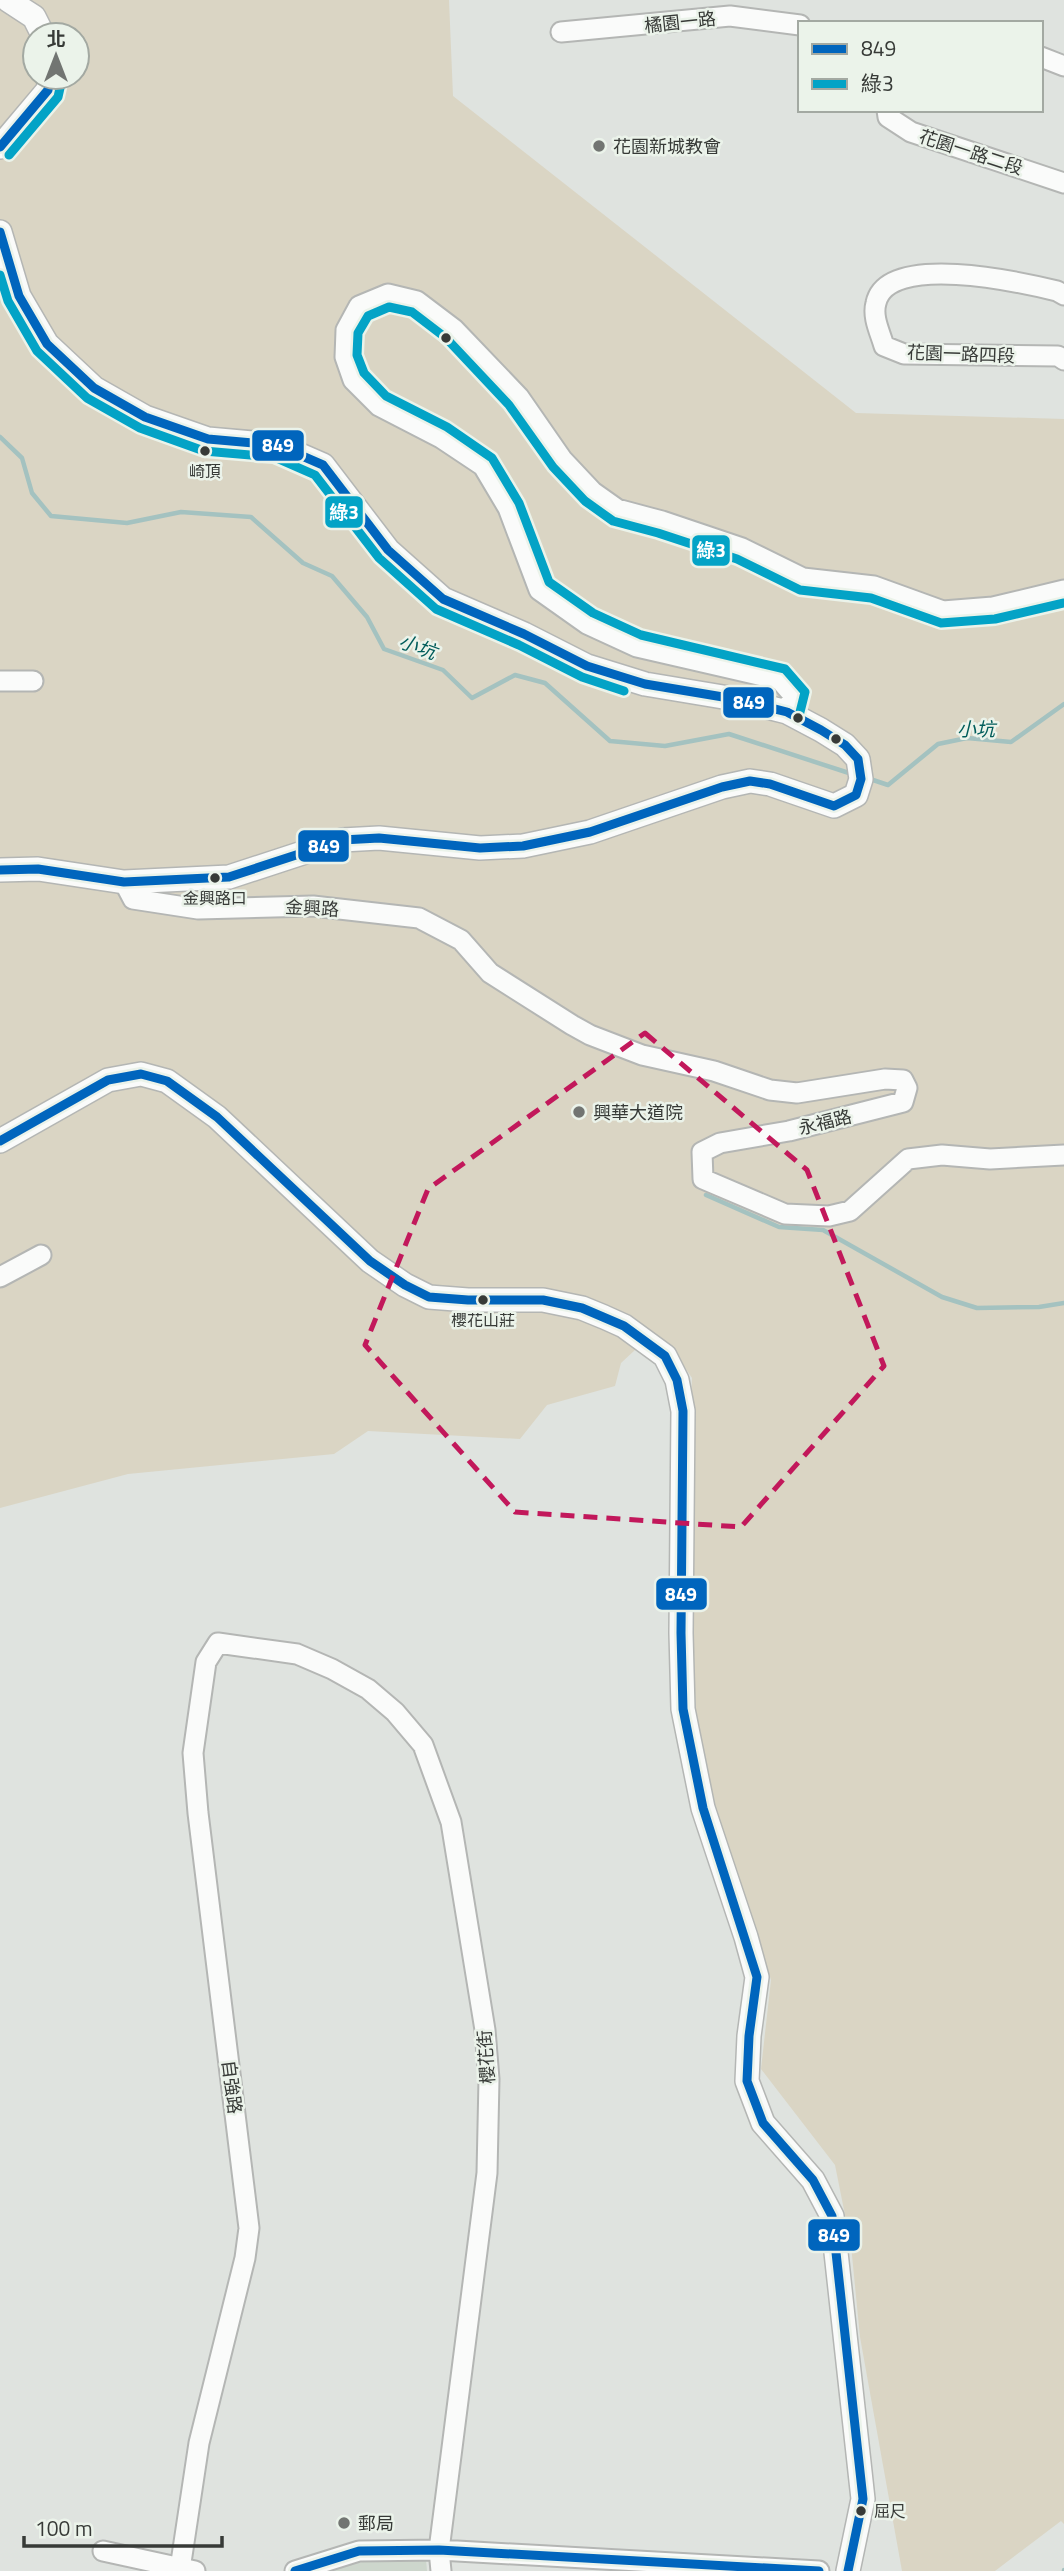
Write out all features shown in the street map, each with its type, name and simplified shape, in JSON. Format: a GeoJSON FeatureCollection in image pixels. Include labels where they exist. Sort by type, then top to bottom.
{"type":"FeatureCollection","features":[{"type":"Feature","properties":{"kind":"main road"},"geometry":{"type":"LineString","coordinates":[[8,0],[36,21]]}},
{"type":"Feature","properties":{"kind":"main road"},"geometry":{"type":"LineString","coordinates":[[0,147],[47,91]]}},
{"type":"Feature","properties":{"kind":"main road"},"geometry":{"type":"LineString","coordinates":[[0,232],[19,296],[47,344],[94,388],[145,417],[208,439],[277,445],[323,465],[388,550],[443,599],[524,634],[587,666],[645,684],[735,699],[787,712],[845,745],[858,759],[861,779],[856,795],[834,806],[750,780],[590,832],[523,846],[480,848],[379,838],[342,840],[229,877],[124,882],[38,869],[0,870]]}},
{"type":"Feature","properties":{"kind":"main road"},"geometry":{"type":"LineString","coordinates":[[0,1140],[108,1080],[141,1074],[167,1081],[217,1116],[370,1261],[405,1285],[429,1297],[543,1300],[582,1308],[624,1326],[665,1356],[677,1380],[683,1411],[683,1709],[704,1808],[747,1937],[757,1977],[749,2036],[747,2081],[763,2123],[813,2180],[832,2216],[863,2499],[848,2571]]}},
{"type":"Feature","properties":{"kind":"street","name":"橘園一路"},"geometry":{"type":"LineString","coordinates":[[561,32],[730,16],[798,25]]}},
{"type":"Feature","properties":{"kind":"street"},"geometry":{"type":"LineString","coordinates":[[1043,58],[1064,66]]}},
{"type":"Feature","properties":{"kind":"street","name":"花園一路二段"},"geometry":{"type":"LineString","coordinates":[[887,112],[888,117],[911,132],[1064,183]]}},
{"type":"Feature","properties":{"kind":"street","name":"花園一路四段"},"geometry":{"type":"LineString","coordinates":[[1064,295],[1033,285],[967,276],[908,276],[887,284],[876,302],[875,317],[884,345],[904,354],[1058,356],[1064,360]]}},
{"type":"Feature","properties":{"kind":"street"},"geometry":{"type":"LineString","coordinates":[[787,712],[793,695],[780,680],[637,647],[587,624],[538,590],[508,508],[483,466],[441,438],[379,406],[353,380],[345,357],[346,330],[359,306],[388,294],[417,301],[454,329],[519,397],[562,459],[593,492],[617,509],[742,548],[803,578],[874,586],[943,611],[993,607],[1064,590]]}},
{"type":"Feature","properties":{"kind":"street"},"geometry":{"type":"LineString","coordinates":[[0,681],[33,681]]}},
{"type":"Feature","properties":{"kind":"street","name":"金興路"},"geometry":{"type":"LineString","coordinates":[[124,882],[133,899],[198,909],[313,906],[419,918],[461,940],[491,973]]}},
{"type":"Feature","properties":{"kind":"street","name":"永福路"},"geometry":{"type":"LineString","coordinates":[[491,973],[590,1035],[642,1055],[714,1071],[770,1090],[797,1093],[885,1079],[903,1080],[907,1088],[903,1102],[789,1131],[720,1143],[702,1152],[703,1179],[785,1214],[829,1216],[850,1211],[908,1159],[942,1155],[990,1159],[1064,1155]]}},
{"type":"Feature","properties":{"kind":"street"},"geometry":{"type":"LineString","coordinates":[[0,1277],[41,1255]]}},
{"type":"Feature","properties":{"kind":"street","name":"自強路"},"geometry":{"type":"LineString","coordinates":[[188,2570],[199,2442],[245,2258],[249,2228],[193,1753],[206,1662],[218,1643],[258,1647]]}},
{"type":"Feature","properties":{"kind":"street","name":"櫻花街"},"geometry":{"type":"LineString","coordinates":[[258,1647],[297,1654],[332,1669],[368,1689],[396,1712],[423,1745],[451,1822],[485,2028],[489,2079],[487,2173],[439,2550],[441,2571]]}},
{"type":"Feature","properties":{"kind":"street"},"geometry":{"type":"LineString","coordinates":[[295,2571],[359,2551],[439,2550],[819,2571]]}},
{"type":"Feature","properties":{"kind":"street"},"geometry":{"type":"LineString","coordinates":[[103,2551],[188,2570]]}},
{"type":"Feature","properties":{"kind":"highlighted area"},"geometry":{"type":"Polygon","coordinates":[[[645,1033],[807,1170],[884,1366],[741,1527],[515,1512],[365,1345],[428,1189],[645,1033]]]}},
{"type":"Feature","properties":{"kind":"shaded area"},"geometry":{"type":"Polygon","coordinates":[[[0,0],[449,0],[453,96],[856,413],[1064,419],[1064,2524],[1061,2521],[995,2571],[902,2571],[860,2337],[851,2245],[835,2165],[761,2069],[771,1980],[709,1788],[696,1715],[686,1496],[692,1378],[673,1350],[649,1337],[621,1363],[615,1386],[547,1405],[520,1439],[368,1431],[334,1454],[128,1474],[0,1508],[0,0]]]}},
{"type":"Feature","properties":{"kind":"shaded area"},"geometry":{"type":"Polygon","coordinates":[[[426,2559],[427,2571],[320,2571],[362,2562],[426,2559]]]}},
{"type":"Feature","properties":{"kind":"waterway","name":"小坑"},"geometry":{"type":"LineString","coordinates":[[0,437],[22,458],[32,493],[51,516],[127,523],[181,512],[251,517],[303,563],[332,576],[367,617],[384,649],[443,670],[472,698],[515,675],[545,683],[610,741],[665,746],[729,734],[852,774]]}},
{"type":"Feature","properties":{"kind":"waterway","name":"小坑"},"geometry":{"type":"LineString","coordinates":[[867,778],[888,785],[938,744],[967,738],[1011,742],[1064,704]]}},
{"type":"Feature","properties":{"kind":"waterway"},"geometry":{"type":"LineString","coordinates":[[706,1195],[779,1227],[823,1230],[942,1297],[977,1308],[1039,1307],[1064,1303]]}},
{"type":"Feature","properties":{"kind":"transit line","name":"849"},"geometry":{"type":"LineString","coordinates":[[0,147],[47,91]]}},
{"type":"Feature","properties":{"kind":"transit line","name":"綠3"},"geometry":{"type":"LineString","coordinates":[[9,155],[58,97],[59,91]]}},
{"type":"Feature","properties":{"kind":"transit line","name":"849"},"geometry":{"type":"LineString","coordinates":[[0,232],[19,296],[47,344],[94,388],[145,417],[208,439],[277,445],[323,465],[388,550],[443,599],[524,634],[587,666],[645,684],[735,699],[787,712],[845,745],[858,759],[861,779],[856,795],[834,806],[770,784],[750,781],[722,787],[590,832],[523,846],[480,848],[379,838],[342,840],[229,877],[124,882],[38,869],[0,870]]}},
{"type":"Feature","properties":{"kind":"transit line","name":"綠3"},"geometry":{"type":"LineString","coordinates":[[0,275],[8,301],[37,351],[87,398],[140,428],[204,451],[274,457],[315,475],[379,558],[436,609],[519,645],[582,677],[624,691]]}},
{"type":"Feature","properties":{"kind":"transit line","name":"綠3"},"geometry":{"type":"LineString","coordinates":[[799,716],[805,692],[785,669],[641,635],[593,613],[549,582],[519,503],[492,458],[447,427],[386,396],[364,373],[357,355],[358,333],[368,316],[389,307],[412,312],[446,338],[509,405],[553,467],[585,501],[613,521],[737,559],[800,590],[871,598],[941,623],[995,619],[1064,603]]}},
{"type":"Feature","properties":{"kind":"transit line","name":"849"},"geometry":{"type":"LineString","coordinates":[[0,1141],[108,1080],[141,1074],[167,1081],[217,1117],[370,1261],[405,1285],[429,1297],[543,1300],[582,1308],[624,1326],[665,1356],[677,1380],[683,1411],[683,1709],[703,1808],[757,1977],[749,2036],[747,2081],[763,2123],[813,2180],[832,2216],[863,2499],[848,2571]]}},
{"type":"Feature","properties":{"kind":"transit line","name":"849"},"geometry":{"type":"LineString","coordinates":[[295,2571],[359,2551],[439,2550],[819,2571]]}},
{"type":"Feature","properties":{"kind":"place","name":"花園新城教會"},"geometry":{"type":"Point","coordinates":[599,146]}},
{"type":"Feature","properties":{"kind":"place","name":"崎頂"},"geometry":{"type":"Point","coordinates":[205,451]}},
{"type":"Feature","properties":{"kind":"place","name":"金興路口"},"geometry":{"type":"Point","coordinates":[215,878]}},
{"type":"Feature","properties":{"kind":"place","name":"興華大道院"},"geometry":{"type":"Point","coordinates":[579,1112]}},
{"type":"Feature","properties":{"kind":"place","name":"櫻花山莊"},"geometry":{"type":"Point","coordinates":[483,1300]}},
{"type":"Feature","properties":{"kind":"place","name":"屈尺"},"geometry":{"type":"Point","coordinates":[861,2511]}},
{"type":"Feature","properties":{"kind":"place","name":"郵局"},"geometry":{"type":"Point","coordinates":[344,2523]}}]}
